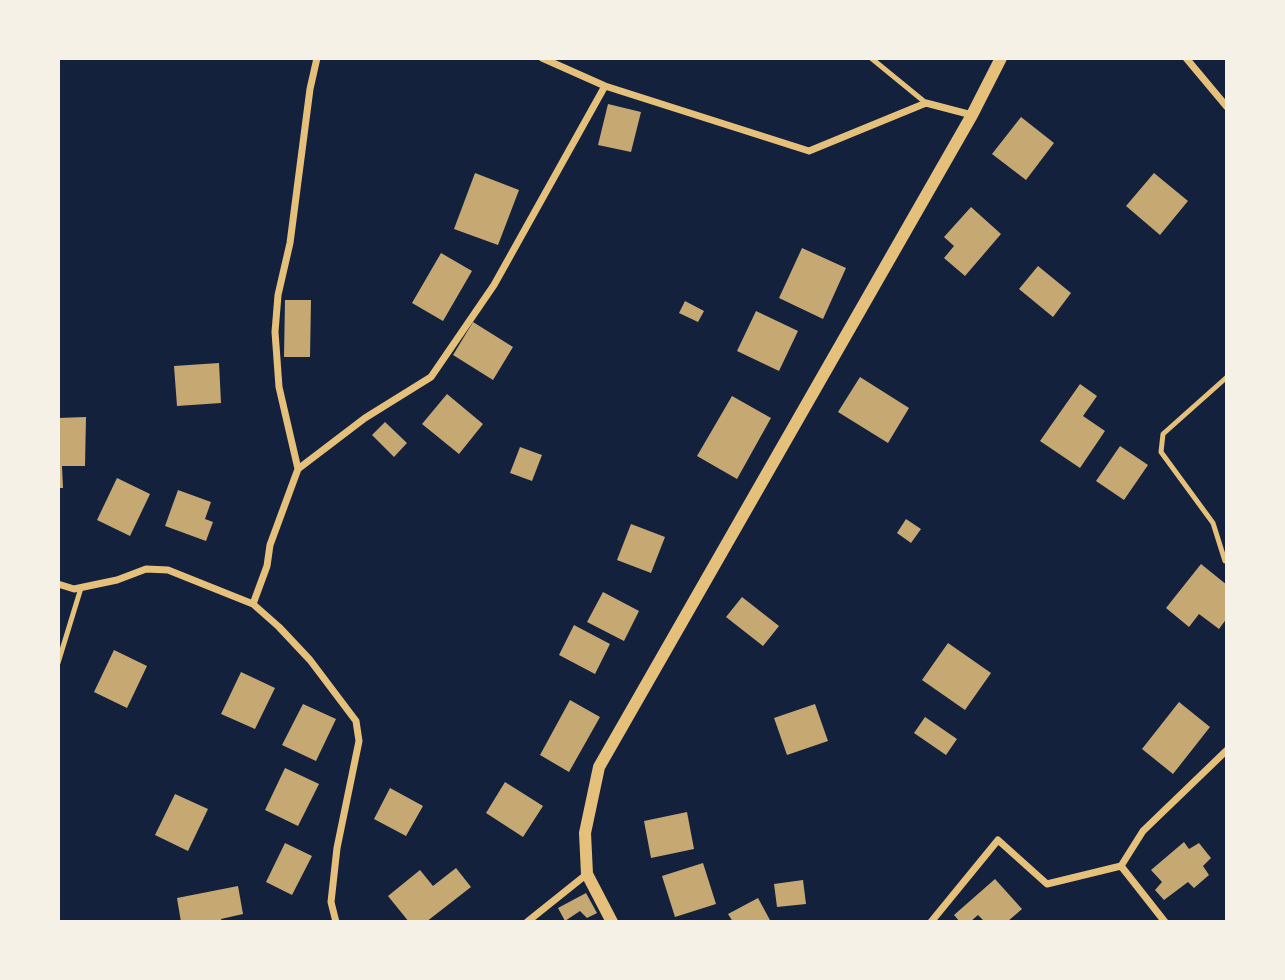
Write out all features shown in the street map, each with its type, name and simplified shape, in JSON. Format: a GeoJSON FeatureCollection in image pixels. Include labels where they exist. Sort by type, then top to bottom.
{"type":"FeatureCollection","features":[{"type":"Feature","properties":{"kind":"street"},"geometry":{"type":"LineString","coordinates":[[298,469],[279,387],[275,332],[278,295],[289,243],[310,89],[317,58]]}},
{"type":"Feature","properties":{"kind":"street"},"geometry":{"type":"LineString","coordinates":[[542,58],[605,86],[808,151],[926,103],[972,115]]}},
{"type":"Feature","properties":{"kind":"street"},"geometry":{"type":"LineString","coordinates":[[612,922],[587,874],[585,833],[599,766],[972,115],[1001,58]]}},
{"type":"Feature","properties":{"kind":"street"},"geometry":{"type":"LineString","coordinates":[[1186,58],[1227,107]]}},
{"type":"Feature","properties":{"kind":"street"},"geometry":{"type":"LineString","coordinates":[[253,604],[267,566],[270,545],[298,469],[365,418],[431,376],[494,285],[605,86]]}},
{"type":"Feature","properties":{"kind":"street"},"geometry":{"type":"LineString","coordinates":[[58,584],[74,589],[117,580],[146,569],[168,569],[253,604],[310,660],[356,721],[359,741],[335,861],[331,902],[336,922]]}},
{"type":"Feature","properties":{"kind":"street"},"geometry":{"type":"LineString","coordinates":[[932,922],[999,839],[1047,884],[1121,866],[1143,831],[1227,750]]}},
{"type":"Feature","properties":{"kind":"street"},"geometry":{"type":"LineString","coordinates":[[1121,866],[1165,922]]}},
{"type":"Feature","properties":{"kind":"street"},"geometry":{"type":"LineString","coordinates":[[527,922],[587,874]]}},
{"type":"Feature","properties":{"kind":"lane"},"geometry":{"type":"LineString","coordinates":[[871,58],[926,103]]}},
{"type":"Feature","properties":{"kind":"lane"},"geometry":{"type":"LineString","coordinates":[[1225,561],[1213,523],[1161,452],[1163,434],[1227,377]]}},
{"type":"Feature","properties":{"kind":"lane"},"geometry":{"type":"LineString","coordinates":[[58,663],[81,588]]}},
{"type":"Feature","properties":{"kind":"building"},"geometry":{"type":"Polygon","coordinates":[[[608,104],[641,112],[631,152],[598,145],[608,104]]]}},
{"type":"Feature","properties":{"kind":"building"},"geometry":{"type":"Polygon","coordinates":[[[1021,117],[1054,143],[1026,180],[992,154],[1021,117]]]}},
{"type":"Feature","properties":{"kind":"building"},"geometry":{"type":"Polygon","coordinates":[[[475,173],[519,190],[498,245],[454,229],[475,173]]]}},
{"type":"Feature","properties":{"kind":"building"},"geometry":{"type":"Polygon","coordinates":[[[1154,173],[1188,201],[1160,235],[1126,206],[1154,173]]]}},
{"type":"Feature","properties":{"kind":"building"},"geometry":{"type":"Polygon","coordinates":[[[971,207],[1001,234],[965,276],[944,258],[954,246],[944,237],[971,207]]]}},
{"type":"Feature","properties":{"kind":"building"},"geometry":{"type":"Polygon","coordinates":[[[802,248],[846,268],[823,319],[779,298],[802,248]]]}},
{"type":"Feature","properties":{"kind":"building"},"geometry":{"type":"Polygon","coordinates":[[[441,253],[472,271],[443,321],[412,303],[441,253]]]}},
{"type":"Feature","properties":{"kind":"building"},"geometry":{"type":"Polygon","coordinates":[[[1038,266],[1071,293],[1053,317],[1019,289],[1038,266]]]}},
{"type":"Feature","properties":{"kind":"building"},"geometry":{"type":"Polygon","coordinates":[[[285,300],[311,300],[310,357],[284,357],[285,300]]]}},
{"type":"Feature","properties":{"kind":"building"},"geometry":{"type":"Polygon","coordinates":[[[685,301],[704,311],[698,322],[679,313],[685,301]]]}},
{"type":"Feature","properties":{"kind":"building"},"geometry":{"type":"Polygon","coordinates":[[[756,311],[798,331],[779,371],[737,351],[756,311]]]}},
{"type":"Feature","properties":{"kind":"building"},"geometry":{"type":"Polygon","coordinates":[[[473,322],[513,347],[493,380],[453,355],[473,322]]]}},
{"type":"Feature","properties":{"kind":"building"},"geometry":{"type":"Polygon","coordinates":[[[219,363],[221,403],[177,406],[174,366],[219,363]]]}},
{"type":"Feature","properties":{"kind":"building"},"geometry":{"type":"Polygon","coordinates":[[[860,377],[909,408],[888,443],[838,412],[860,377]]]}},
{"type":"Feature","properties":{"kind":"building"},"geometry":{"type":"Polygon","coordinates":[[[1080,384],[1097,396],[1083,416],[1105,431],[1080,468],[1040,441],[1080,384]]]}},
{"type":"Feature","properties":{"kind":"building"},"geometry":{"type":"Polygon","coordinates":[[[447,394],[483,424],[459,454],[422,424],[447,394]]]}},
{"type":"Feature","properties":{"kind":"building"},"geometry":{"type":"Polygon","coordinates":[[[732,396],[771,418],[737,479],[697,456],[732,396]]]}},
{"type":"Feature","properties":{"kind":"building"},"geometry":{"type":"Polygon","coordinates":[[[86,417],[85,466],[62,466],[63,488],[58,488],[58,418],[86,417]]]}},
{"type":"Feature","properties":{"kind":"building"},"geometry":{"type":"Polygon","coordinates":[[[385,422],[407,443],[394,457],[372,435],[385,422]]]}},
{"type":"Feature","properties":{"kind":"building"},"geometry":{"type":"Polygon","coordinates":[[[1120,446],[1148,465],[1124,500],[1096,481],[1120,446]]]}},
{"type":"Feature","properties":{"kind":"building"},"geometry":{"type":"Polygon","coordinates":[[[520,447],[542,455],[532,481],[510,473],[520,447]]]}},
{"type":"Feature","properties":{"kind":"building"},"geometry":{"type":"Polygon","coordinates":[[[117,478],[150,494],[130,536],[97,520],[117,478]]]}},
{"type":"Feature","properties":{"kind":"building"},"geometry":{"type":"Polygon","coordinates":[[[178,490],[211,502],[205,519],[213,522],[206,541],[165,526],[178,490]]]}},
{"type":"Feature","properties":{"kind":"building"},"geometry":{"type":"Polygon","coordinates":[[[906,519],[921,529],[911,543],[897,533],[906,519]]]}},
{"type":"Feature","properties":{"kind":"building"},"geometry":{"type":"Polygon","coordinates":[[[631,524],[665,537],[651,573],[617,560],[631,524]]]}},
{"type":"Feature","properties":{"kind":"building"},"geometry":{"type":"Polygon","coordinates":[[[1201,564],[1227,585],[1227,618],[1219,629],[1199,614],[1189,627],[1166,608],[1201,564]]]}},
{"type":"Feature","properties":{"kind":"building"},"geometry":{"type":"Polygon","coordinates":[[[603,592],[639,611],[624,641],[587,622],[603,592]]]}},
{"type":"Feature","properties":{"kind":"building"},"geometry":{"type":"Polygon","coordinates":[[[742,597],[779,626],[763,646],[726,617],[742,597]]]}},
{"type":"Feature","properties":{"kind":"building"},"geometry":{"type":"Polygon","coordinates":[[[574,625],[610,644],[595,674],[559,655],[574,625]]]}},
{"type":"Feature","properties":{"kind":"building"},"geometry":{"type":"Polygon","coordinates":[[[948,643],[991,673],[965,710],[922,680],[948,643]]]}},
{"type":"Feature","properties":{"kind":"building"},"geometry":{"type":"Polygon","coordinates":[[[114,650],[147,666],[127,708],[94,692],[114,650]]]}},
{"type":"Feature","properties":{"kind":"building"},"geometry":{"type":"Polygon","coordinates":[[[241,672],[275,688],[255,729],[221,714],[241,672]]]}},
{"type":"Feature","properties":{"kind":"building"},"geometry":{"type":"Polygon","coordinates":[[[570,700],[600,717],[569,772],[540,755],[570,700]]]}},
{"type":"Feature","properties":{"kind":"building"},"geometry":{"type":"Polygon","coordinates":[[[1179,702],[1210,727],[1173,774],[1142,749],[1179,702]]]}},
{"type":"Feature","properties":{"kind":"building"},"geometry":{"type":"Polygon","coordinates":[[[303,704],[336,719],[316,761],[282,745],[303,704]]]}},
{"type":"Feature","properties":{"kind":"building"},"geometry":{"type":"Polygon","coordinates":[[[815,704],[828,741],[787,755],[774,718],[815,704]]]}},
{"type":"Feature","properties":{"kind":"building"},"geometry":{"type":"Polygon","coordinates":[[[925,717],[957,739],[946,755],[914,733],[925,717]]]}},
{"type":"Feature","properties":{"kind":"building"},"geometry":{"type":"Polygon","coordinates":[[[285,768],[319,784],[298,826],[265,810],[285,768]]]}},
{"type":"Feature","properties":{"kind":"building"},"geometry":{"type":"Polygon","coordinates":[[[505,782],[543,806],[523,837],[486,813],[505,782]]]}},
{"type":"Feature","properties":{"kind":"building"},"geometry":{"type":"Polygon","coordinates":[[[390,788],[423,806],[406,836],[374,819],[390,788]]]}},
{"type":"Feature","properties":{"kind":"building"},"geometry":{"type":"Polygon","coordinates":[[[175,794],[208,809],[188,851],[155,835],[175,794]]]}},
{"type":"Feature","properties":{"kind":"building"},"geometry":{"type":"Polygon","coordinates":[[[687,812],[694,849],[651,858],[644,821],[687,812]]]}},
{"type":"Feature","properties":{"kind":"building"},"geometry":{"type":"Polygon","coordinates":[[[1184,842],[1189,849],[1199,843],[1211,858],[1203,866],[1209,875],[1194,888],[1188,882],[1164,900],[1155,890],[1162,882],[1151,870],[1184,842]]]}},
{"type":"Feature","properties":{"kind":"building"},"geometry":{"type":"Polygon","coordinates":[[[285,843],[312,856],[292,895],[266,882],[285,843]]]}},
{"type":"Feature","properties":{"kind":"building"},"geometry":{"type":"Polygon","coordinates":[[[703,863],[716,904],[675,917],[662,876],[703,863]]]}},
{"type":"Feature","properties":{"kind":"building"},"geometry":{"type":"Polygon","coordinates":[[[456,868],[471,887],[426,922],[409,922],[388,896],[420,870],[433,886],[456,868]]]}},
{"type":"Feature","properties":{"kind":"building"},"geometry":{"type":"Polygon","coordinates":[[[995,879],[1022,909],[1007,922],[985,922],[978,915],[970,922],[960,922],[954,915],[995,879]]]}},
{"type":"Feature","properties":{"kind":"building"},"geometry":{"type":"Polygon","coordinates":[[[803,880],[806,904],[777,907],[774,884],[803,880]]]}},
{"type":"Feature","properties":{"kind":"building"},"geometry":{"type":"Polygon","coordinates":[[[238,886],[243,914],[221,919],[222,922],[181,922],[177,898],[238,886]]]}},
{"type":"Feature","properties":{"kind":"building"},"geometry":{"type":"Polygon","coordinates":[[[586,893],[597,913],[587,918],[580,911],[565,921],[558,908],[586,893]]]}},
{"type":"Feature","properties":{"kind":"building"},"geometry":{"type":"Polygon","coordinates":[[[758,898],[771,922],[733,922],[728,914],[758,898]]]}}]}
